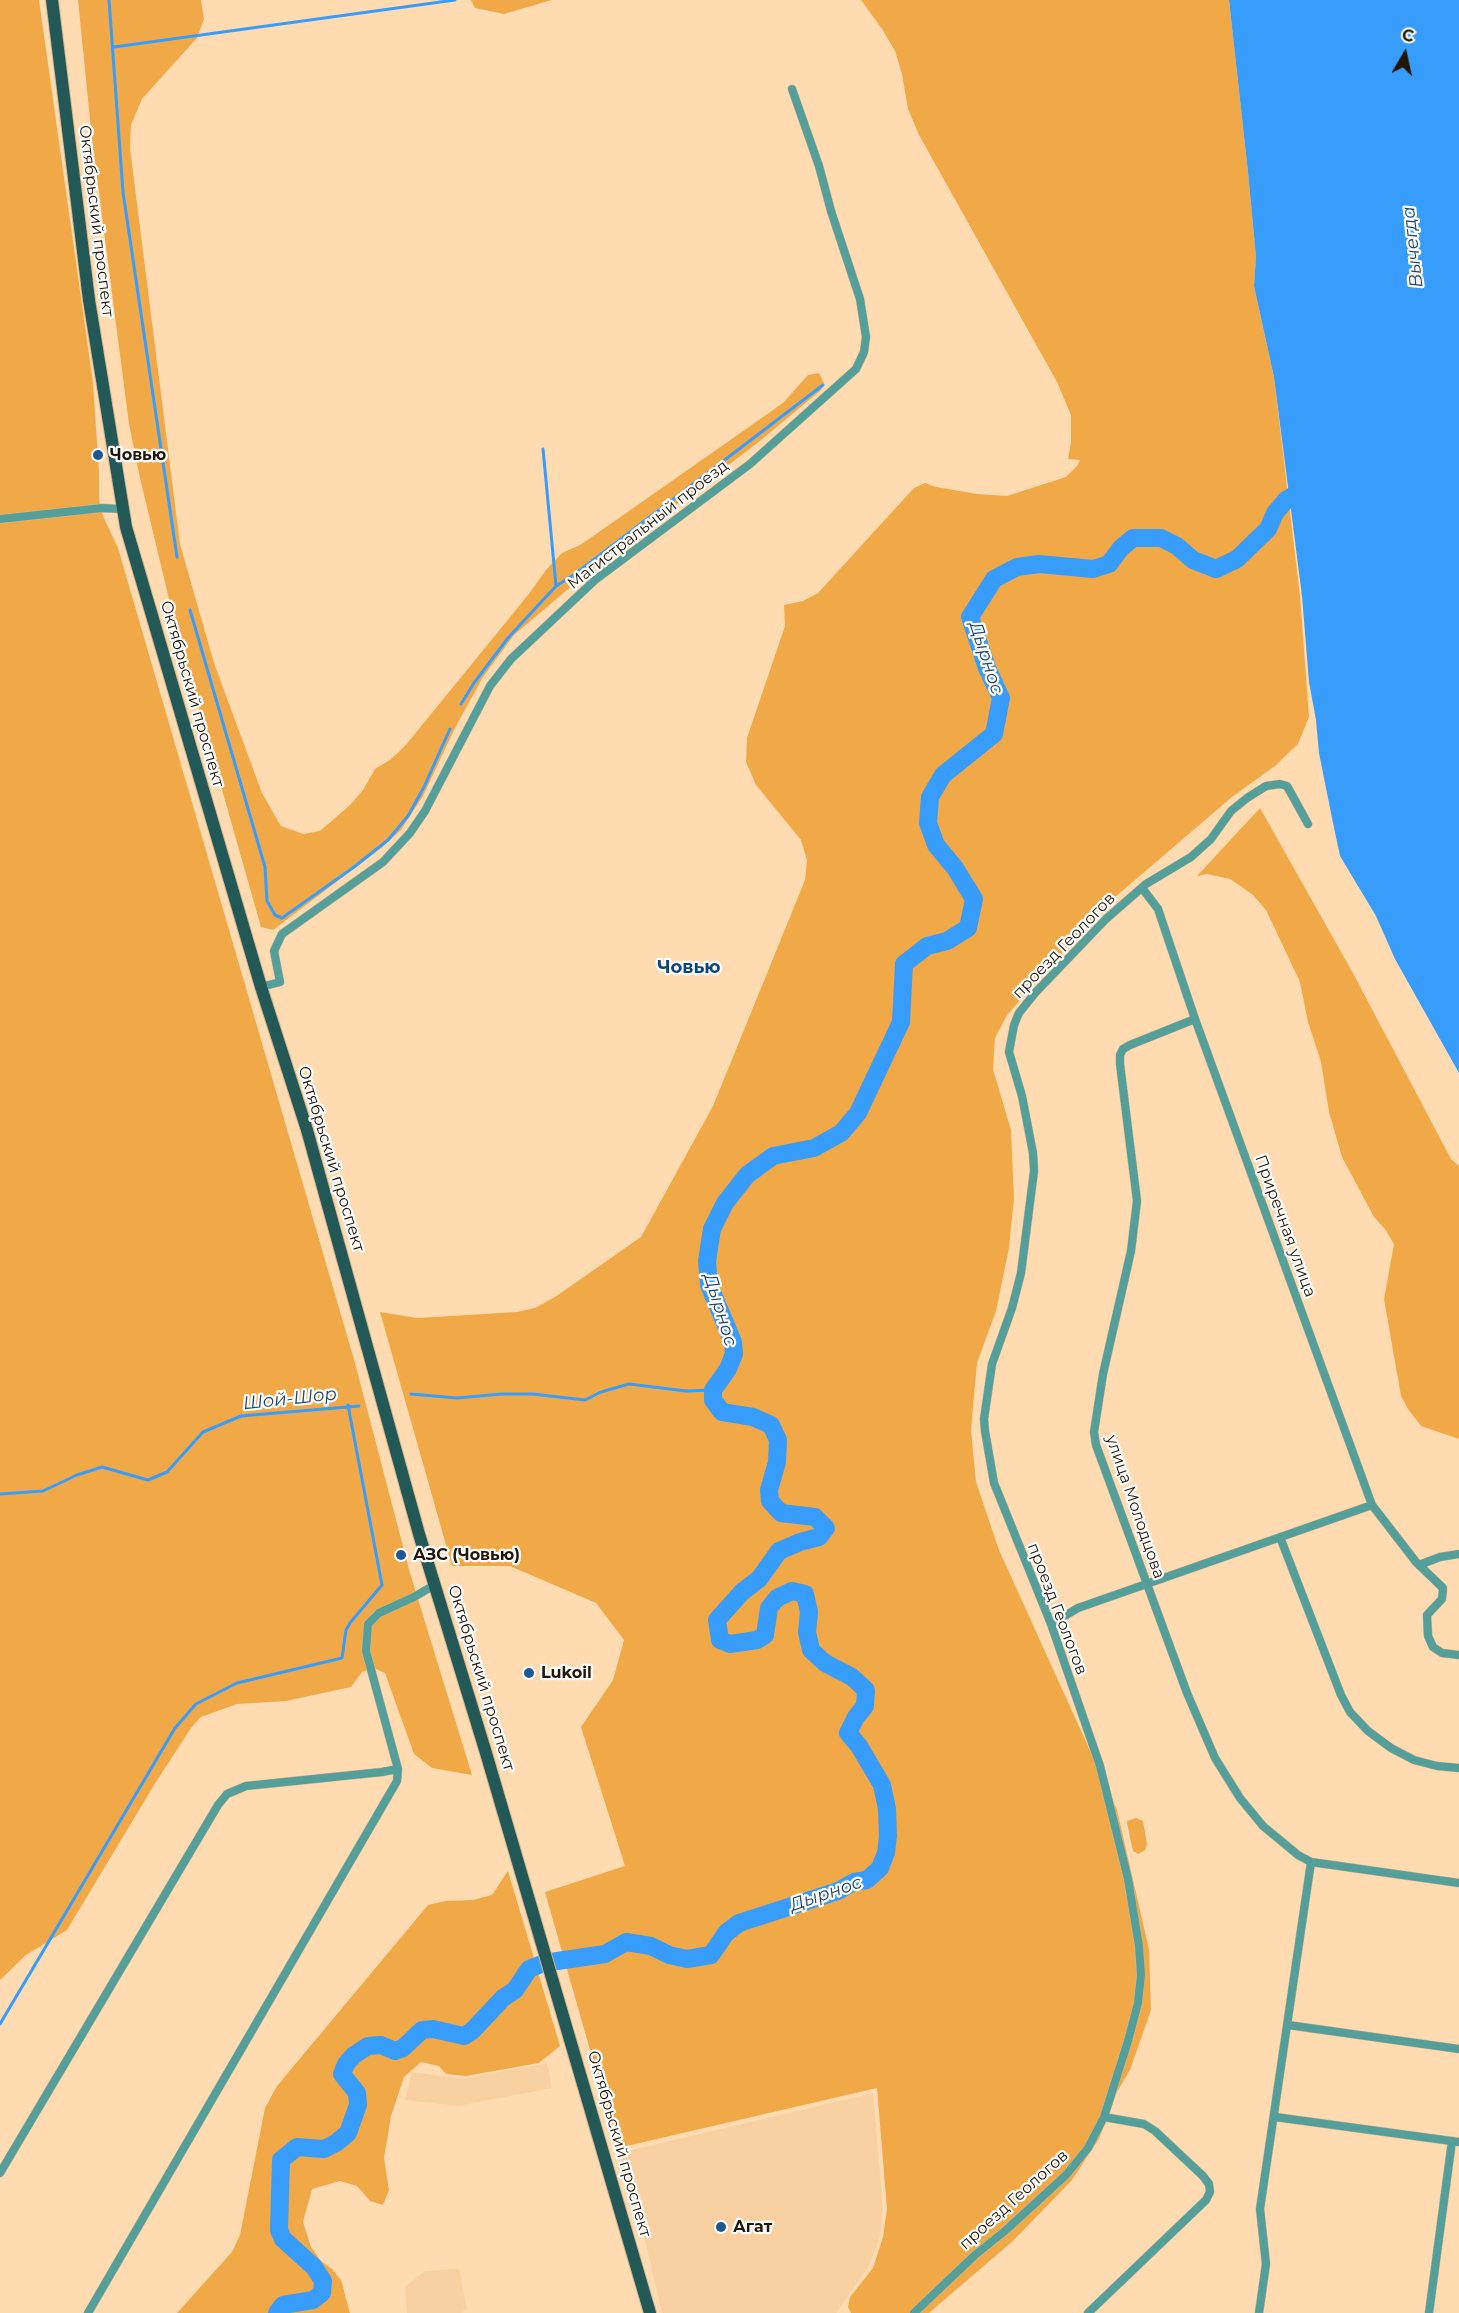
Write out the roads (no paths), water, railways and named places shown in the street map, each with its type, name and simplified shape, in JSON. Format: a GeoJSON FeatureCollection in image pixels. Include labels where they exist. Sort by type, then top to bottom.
{"type":"FeatureCollection","features":[{"type":"Feature","properties":{"kind":"main road","name":"Октябрьский проспект"},"geometry":{"type":"LineString","coordinates":[[52,0],[89,300],[122,508],[261,987],[307,1130],[419,1534],[436,1584],[650,2313]]}},
{"type":"Feature","properties":{"kind":"street","name":"Магистральный проезд"},"geometry":{"type":"LineString","coordinates":[[261,987],[280,982],[274,951],[282,934],[383,862],[410,833],[425,810],[490,686],[511,658],[595,580],[750,464],[856,369],[864,352],[866,337],[860,299],[819,166],[792,89]]}},
{"type":"Feature","properties":{"kind":"street"},"geometry":{"type":"LineString","coordinates":[[0,519],[122,508]]}},
{"type":"Feature","properties":{"kind":"street","name":"проезд Геологов"},"geometry":{"type":"LineString","coordinates":[[914,2313],[959,2269],[1066,2175],[1088,2148],[1104,2117],[1138,2003],[1141,1976],[1139,1946],[1128,1879],[1100,1766],[1051,1624],[994,1483],[985,1431],[984,1419],[992,1364],[1010,1315],[1021,1273],[1033,1181],[1033,1153],[1022,1096],[1009,1052],[1009,1041],[1019,1013],[1106,918],[1142,888],[1191,857],[1210,839],[1240,803],[1266,786],[1280,784],[1287,786],[1308,824]]}},
{"type":"Feature","properties":{"kind":"street","name":"Приречная улица"},"geometry":{"type":"LineString","coordinates":[[1142,888],[1158,909],[1195,1019],[1372,1504],[1419,1565],[1443,1588],[1442,1599],[1427,1615],[1428,1636],[1434,1647],[1443,1653],[1459,1655]]}},
{"type":"Feature","properties":{"kind":"street","name":"улица Молодцова"},"geometry":{"type":"LineString","coordinates":[[1195,1019],[1130,1045],[1123,1049],[1120,1055],[1137,1201],[1131,1251],[1103,1374],[1094,1432],[1096,1445],[1187,1693],[1215,1758],[1240,1798],[1263,1826],[1298,1855],[1311,1862]]}},
{"type":"Feature","properties":{"kind":"street"},"geometry":{"type":"LineString","coordinates":[[1051,1624],[1078,1608],[1372,1504]]}},
{"type":"Feature","properties":{"kind":"street"},"geometry":{"type":"LineString","coordinates":[[1280,1537],[1341,1695],[1350,1712],[1368,1731],[1390,1748],[1414,1760],[1437,1766],[1459,1768]]}},
{"type":"Feature","properties":{"kind":"street"},"geometry":{"type":"LineString","coordinates":[[1419,1565],[1440,1557],[1459,1554]]}},
{"type":"Feature","properties":{"kind":"street"},"geometry":{"type":"LineString","coordinates":[[88,2313],[398,1781],[398,1768],[366,1651],[368,1624],[379,1613],[436,1584]]}},
{"type":"Feature","properties":{"kind":"street"},"geometry":{"type":"LineString","coordinates":[[0,2173],[227,1794],[246,1786],[382,1772],[398,1768]]}},
{"type":"Feature","properties":{"kind":"street"},"geometry":{"type":"LineString","coordinates":[[1259,2313],[1266,2264],[1260,2209],[1311,1862],[1459,1882]]}},
{"type":"Feature","properties":{"kind":"street"},"geometry":{"type":"LineString","coordinates":[[1288,2025],[1459,2049]]}},
{"type":"Feature","properties":{"kind":"street"},"geometry":{"type":"LineString","coordinates":[[1275,2116],[1456,2142],[1429,2313]]}},
{"type":"Feature","properties":{"kind":"street"},"geometry":{"type":"LineString","coordinates":[[1088,2313],[1206,2200],[1210,2192],[1209,2184],[1203,2176],[1155,2131],[1144,2124],[1104,2117]]}},
{"type":"Feature","properties":{"kind":"water","name":"Вычегда"},"geometry":{"type":"Polygon","coordinates":[[[1229,0],[1459,0],[1459,1073],[1395,959],[1376,916],[1340,856],[1319,753],[1309,682],[1302,596],[1274,377],[1254,286],[1256,257],[1229,0]]]}},
{"type":"Feature","properties":{"kind":"waterway"},"geometry":{"type":"LineString","coordinates":[[109,0],[123,192],[177,557]]}},
{"type":"Feature","properties":{"kind":"waterway"},"geometry":{"type":"LineString","coordinates":[[114,47],[455,0]]}},
{"type":"Feature","properties":{"kind":"waterway"},"geometry":{"type":"LineString","coordinates":[[461,704],[508,638],[556,586],[575,574],[823,385]]}},
{"type":"Feature","properties":{"kind":"waterway"},"geometry":{"type":"LineString","coordinates":[[543,449],[556,586]]}},
{"type":"Feature","properties":{"kind":"waterway","name":"Дырнос"},"geometry":{"type":"LineString","coordinates":[[277,2313],[283,2305],[313,2300],[322,2293],[323,2281],[314,2267],[283,2239],[279,2230],[281,2160],[297,2147],[324,2149],[348,2133],[358,2105],[357,2093],[342,2074],[346,2064],[354,2055],[368,2046],[381,2045],[395,2051],[403,2048],[422,2030],[433,2029],[464,2036],[472,2031],[503,1998],[515,1990],[529,1969],[544,1963],[605,1954],[626,1942],[651,1946],[669,1955],[687,1959],[711,1955],[726,1933],[739,1923],[838,1891],[854,1882],[867,1880],[880,1868],[886,1853],[888,1836],[887,1809],[882,1785],[859,1746],[848,1733],[865,1706],[866,1690],[852,1677],[825,1663],[811,1650],[807,1632],[809,1612],[805,1594],[792,1591],[777,1598],[769,1608],[765,1635],[757,1640],[730,1644],[720,1640],[717,1620],[742,1592],[759,1579],[779,1551],[819,1537],[826,1528],[815,1517],[781,1513],[770,1501],[769,1490],[777,1462],[778,1440],[771,1425],[753,1417],[722,1412],[713,1400],[713,1390],[728,1369],[734,1354],[733,1342],[709,1285],[707,1261],[712,1229],[725,1203],[747,1175],[773,1156],[814,1148],[841,1133],[858,1113],[901,1022],[904,964],[927,946],[947,941],[968,928],[974,899],[955,868],[936,845],[928,823],[930,797],[943,775],[994,734],[1001,698],[987,668],[970,617],[994,579],[1017,567],[1039,564],[1093,569],[1109,564],[1121,548],[1133,538],[1161,538],[1177,546],[1193,560],[1216,569],[1237,559],[1268,529],[1275,513],[1286,500],[1301,491],[1312,490]]}},
{"type":"Feature","properties":{"kind":"waterway"},"geometry":{"type":"LineString","coordinates":[[190,610],[265,867],[267,901],[275,915],[282,918],[388,840],[408,816],[424,787],[450,729]]}},
{"type":"Feature","properties":{"kind":"waterway","name":"Шой-Шор"},"geometry":{"type":"LineString","coordinates":[[411,1394],[457,1398],[533,1394],[585,1400],[601,1392],[629,1384],[686,1391],[713,1390]]}},
{"type":"Feature","properties":{"kind":"waterway"},"geometry":{"type":"LineString","coordinates":[[0,2024],[175,1728],[196,1704],[237,1683],[342,1658],[346,1630],[382,1585],[348,1405]]}},
{"type":"Feature","properties":{"kind":"waterway","name":"Шой-Шор"},"geometry":{"type":"LineString","coordinates":[[0,1494],[43,1491],[77,1475],[102,1467],[148,1480],[167,1472],[203,1432],[241,1416],[359,1406]]}},
{"type":"Feature","properties":{"kind":"place","name":"Човью"},"geometry":{"type":"Point","coordinates":[98,455]}},
{"type":"Feature","properties":{"kind":"place","name":"АЗС (Човью)"},"geometry":{"type":"Point","coordinates":[401,1555]}},
{"type":"Feature","properties":{"kind":"place","name":"Lukoil"},"geometry":{"type":"Point","coordinates":[529,1673]}},
{"type":"Feature","properties":{"kind":"place","name":"Агат"},"geometry":{"type":"Point","coordinates":[721,2227]}},
{"type":"Feature","properties":{"kind":"district","name":"Човью"},"geometry":{"type":"Point","coordinates":[689,968]}}]}
